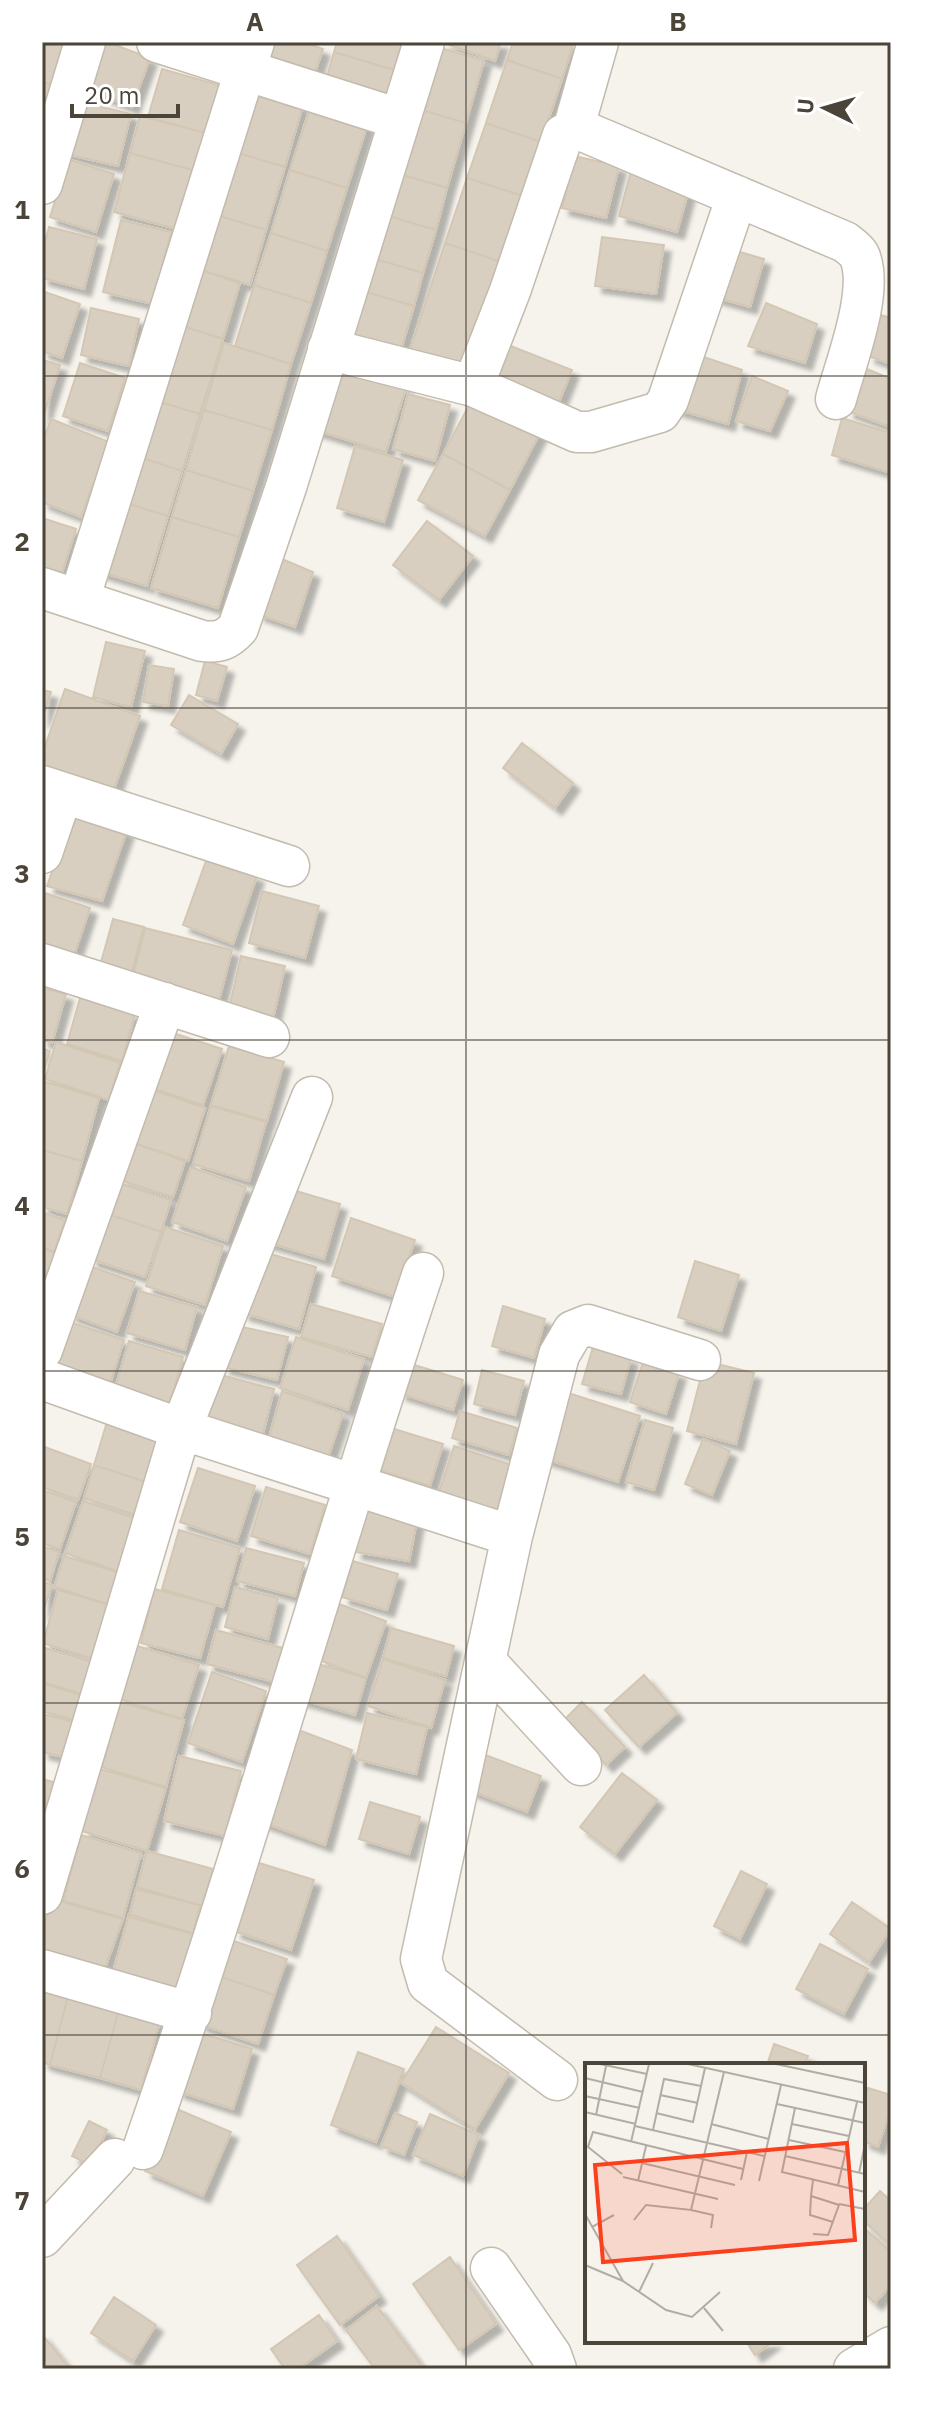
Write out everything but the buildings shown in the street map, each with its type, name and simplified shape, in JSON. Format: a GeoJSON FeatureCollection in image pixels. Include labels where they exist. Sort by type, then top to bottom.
{"type":"FeatureCollection","features":[{"type":"Feature","properties":{"kind":"street"},"geometry":{"type":"LineString","coordinates":[[42,184],[85,42]]}},
{"type":"Feature","properties":{"kind":"street"},"geometry":{"type":"LineString","coordinates":[[157,42],[250,55],[399,119]]}},
{"type":"Feature","properties":{"kind":"street"},"geometry":{"type":"LineString","coordinates":[[42,588],[202,641],[215,643],[229,637],[238,628],[248,605],[424,42]]}},
{"type":"Feature","properties":{"kind":"street"},"geometry":{"type":"LineString","coordinates":[[573,130],[598,42]]}},
{"type":"Feature","properties":{"kind":"street"},"geometry":{"type":"LineString","coordinates":[[79,600],[250,55]]}},
{"type":"Feature","properties":{"kind":"street"},"geometry":{"type":"LineString","coordinates":[[473,386],[510,291],[563,135],[573,130],[583,131],[845,242],[858,252],[864,271],[865,293],[836,399]]}},
{"type":"Feature","properties":{"kind":"street"},"geometry":{"type":"LineString","coordinates":[[328,349],[473,386],[577,432],[591,432],[660,412],[668,400],[737,196]]}},
{"type":"Feature","properties":{"kind":"street"},"geometry":{"type":"LineString","coordinates":[[42,853],[52,790],[289,866]]}},
{"type":"Feature","properties":{"kind":"street"},"geometry":{"type":"LineString","coordinates":[[42,964],[269,1037]]}},
{"type":"Feature","properties":{"kind":"street"},"geometry":{"type":"LineString","coordinates":[[42,1350],[165,1003]]}},
{"type":"Feature","properties":{"kind":"street"},"geometry":{"type":"LineString","coordinates":[[42,1894],[181,1429],[312,1097]]}},
{"type":"Feature","properties":{"kind":"street"},"geometry":{"type":"LineString","coordinates":[[42,2237],[129,2154],[191,2013],[423,1273]]}},
{"type":"Feature","properties":{"kind":"street"},"geometry":{"type":"LineString","coordinates":[[557,2080],[428,1983],[421,1959],[512,1536],[559,1355],[573,1331],[588,1325],[700,1360]]}},
{"type":"Feature","properties":{"kind":"street"},"geometry":{"type":"LineString","coordinates":[[42,1379],[181,1429],[512,1536]]}},
{"type":"Feature","properties":{"kind":"street"},"geometry":{"type":"LineString","coordinates":[[485,1661],[581,1765]]}},
{"type":"Feature","properties":{"kind":"street"},"geometry":{"type":"LineString","coordinates":[[42,1970],[191,2013]]}},
{"type":"Feature","properties":{"kind":"street"},"geometry":{"type":"LineString","coordinates":[[491,2268],[551,2355],[556,2369]]}},
{"type":"Feature","properties":{"kind":"street"},"geometry":{"type":"LineString","coordinates":[[854,2369],[891,2347]]}}]}
